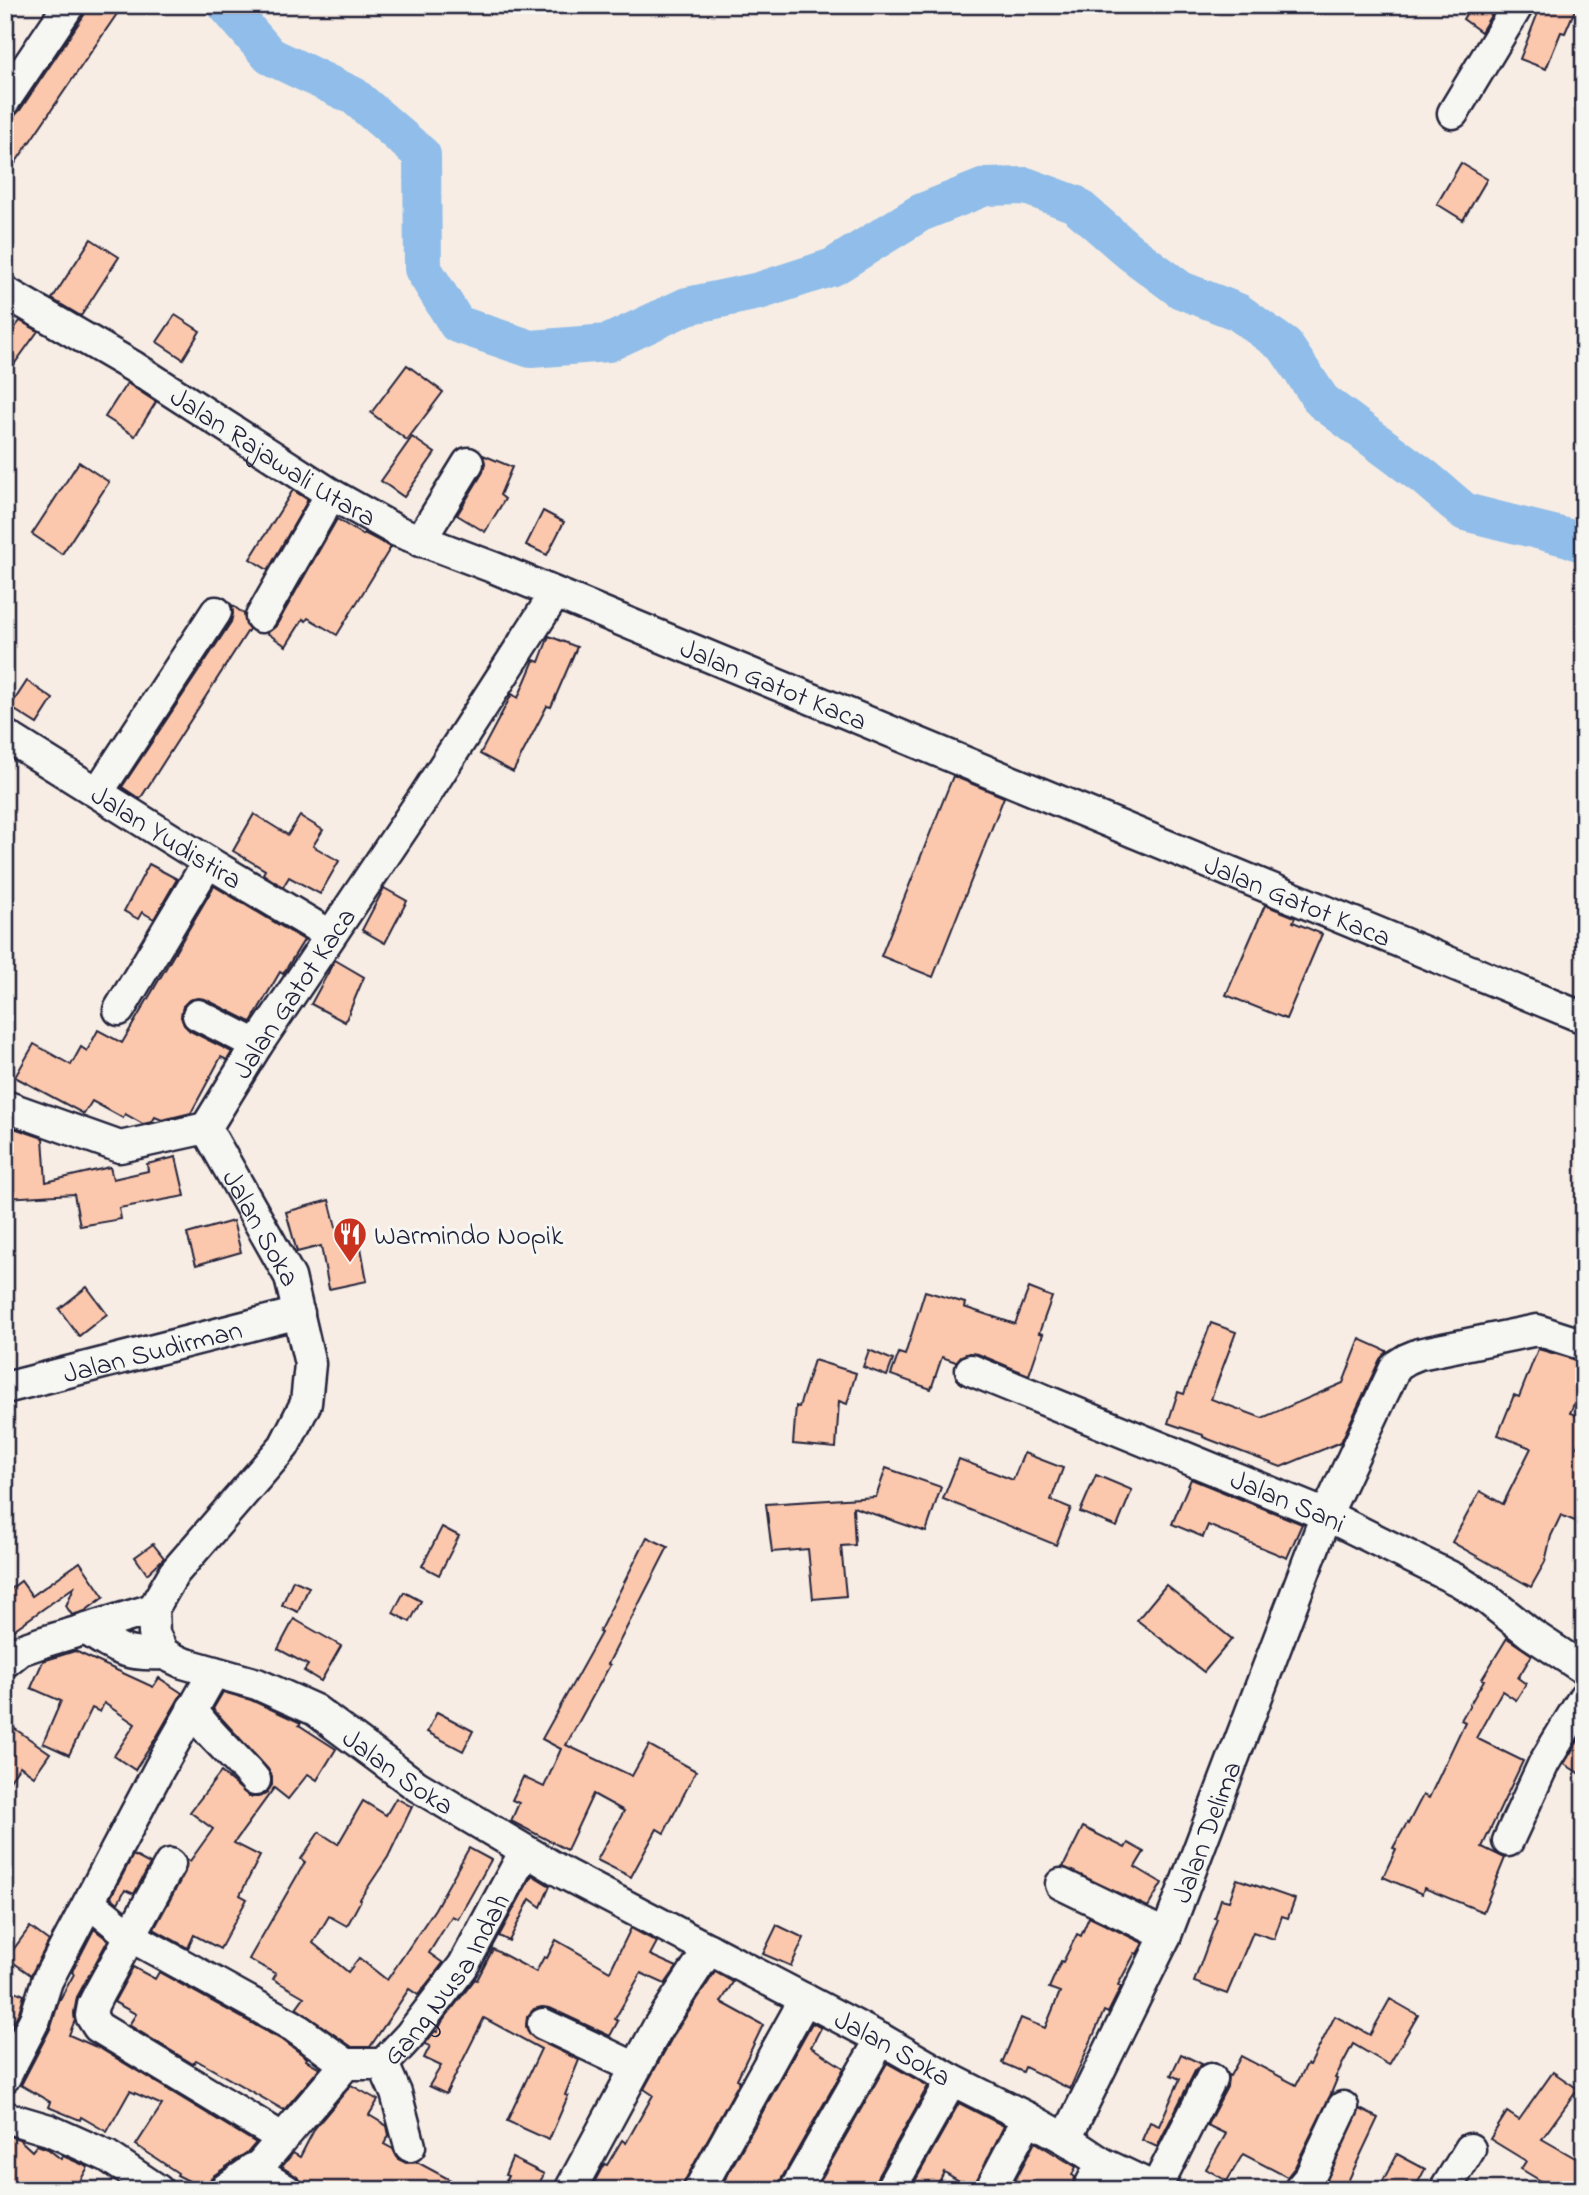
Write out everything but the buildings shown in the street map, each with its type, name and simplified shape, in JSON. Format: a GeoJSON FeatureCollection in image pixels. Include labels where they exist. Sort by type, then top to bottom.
{"type":"FeatureCollection","features":[{"type":"Feature","properties":{"kind":"street"},"geometry":{"type":"LineString","coordinates":[[5,100],[69,5]]}},
{"type":"Feature","properties":{"kind":"street"},"geometry":{"type":"LineString","coordinates":[[1453,113],[1518,5]]}},
{"type":"Feature","properties":{"kind":"street","name":"Jalan Rajawali Utara"},"geometry":{"type":"LineString","coordinates":[[5,292],[134,367],[331,494],[420,541],[495,568],[555,594]]}},
{"type":"Feature","properties":{"kind":"street"},"geometry":{"type":"LineString","coordinates":[[420,541],[468,463]]}},
{"type":"Feature","properties":{"kind":"street"},"geometry":{"type":"LineString","coordinates":[[261,617],[331,494]]}},
{"type":"Feature","properties":{"kind":"street","name":"Jalan Gatot Kaca"},"geometry":{"type":"LineString","coordinates":[[206,1128],[257,1045],[424,797],[555,594],[1584,1018]]}},
{"type":"Feature","properties":{"kind":"street"},"geometry":{"type":"LineString","coordinates":[[98,792],[216,612]]}},
{"type":"Feature","properties":{"kind":"street","name":"Jalan Yudistira"},"geometry":{"type":"LineString","coordinates":[[5,735],[330,935]]}},
{"type":"Feature","properties":{"kind":"street"},"geometry":{"type":"LineString","coordinates":[[119,1010],[208,862]]}},
{"type":"Feature","properties":{"kind":"street"},"geometry":{"type":"LineString","coordinates":[[198,1015],[257,1045]]}},
{"type":"Feature","properties":{"kind":"street"},"geometry":{"type":"LineString","coordinates":[[5,1106],[120,1147],[206,1128]]}},
{"type":"Feature","properties":{"kind":"street","name":"Jalan Soka"},"geometry":{"type":"LineString","coordinates":[[153,1609],[174,1573],[284,1446],[306,1403],[310,1364],[290,1277],[206,1128]]}},
{"type":"Feature","properties":{"kind":"street","name":"Jalan Sudirman"},"geometry":{"type":"LineString","coordinates":[[5,1388],[299,1313]]}},
{"type":"Feature","properties":{"kind":"street","name":"Jalan Delima"},"geometry":{"type":"LineString","coordinates":[[1066,2139],[1166,1935],[1326,1515],[1396,1366],[1407,1359],[1538,1330],[1584,1345]]}},
{"type":"Feature","properties":{"kind":"street","name":"Jalan Sani"},"geometry":{"type":"LineString","coordinates":[[971,1370],[1326,1515],[1459,1581],[1584,1669]]}},
{"type":"Feature","properties":{"kind":"street"},"geometry":{"type":"LineString","coordinates":[[5,1662],[20,1650],[153,1609],[154,1634],[164,1654],[136,1655],[116,1649],[87,1630]]}},
{"type":"Feature","properties":{"kind":"street","name":"Jalan Soka"},"geometry":{"type":"LineString","coordinates":[[164,1654],[183,1663],[257,1684],[315,1710],[417,1786],[525,1850],[881,2039],[952,2080],[1028,2118],[1066,2139],[1102,2164],[1158,2189]]}},
{"type":"Feature","properties":{"kind":"street"},"geometry":{"type":"LineString","coordinates":[[5,2077],[35,2019],[47,1981],[214,1672]]}},
{"type":"Feature","properties":{"kind":"street"},"geometry":{"type":"LineString","coordinates":[[1508,1840],[1545,1763],[1584,1697]]}},
{"type":"Feature","properties":{"kind":"street"},"geometry":{"type":"LineString","coordinates":[[192,1709],[255,1780]]}},
{"type":"Feature","properties":{"kind":"street","name":"Gang Nusa Indah"},"geometry":{"type":"LineString","coordinates":[[224,2190],[261,2164],[346,2064],[383,2064],[410,2035],[463,1966],[525,1850]]}},
{"type":"Feature","properties":{"kind":"street"},"geometry":{"type":"LineString","coordinates":[[170,1864],[93,2006],[91,2016],[98,2027],[282,2138]]}},
{"type":"Feature","properties":{"kind":"street"},"geometry":{"type":"LineString","coordinates":[[1061,1884],[1166,1935]]}},
{"type":"Feature","properties":{"kind":"street"},"geometry":{"type":"LineString","coordinates":[[89,1902],[132,1937],[293,2026],[346,2064]]}},
{"type":"Feature","properties":{"kind":"street"},"geometry":{"type":"LineString","coordinates":[[569,2190],[657,2026],[709,1949]]}},
{"type":"Feature","properties":{"kind":"street"},"geometry":{"type":"LineString","coordinates":[[699,2190],[805,1999]]}},
{"type":"Feature","properties":{"kind":"street"},"geometry":{"type":"LineString","coordinates":[[543,2024],[634,2067]]}},
{"type":"Feature","properties":{"kind":"street"},"geometry":{"type":"LineString","coordinates":[[795,2190],[881,2039]]}},
{"type":"Feature","properties":{"kind":"street"},"geometry":{"type":"LineString","coordinates":[[383,2064],[397,2093],[410,2146]]}},
{"type":"Feature","properties":{"kind":"street"},"geometry":{"type":"LineString","coordinates":[[1158,2189],[1211,2079]]}},
{"type":"Feature","properties":{"kind":"street"},"geometry":{"type":"LineString","coordinates":[[890,2190],[952,2080]]}},
{"type":"Feature","properties":{"kind":"street"},"geometry":{"type":"LineString","coordinates":[[1299,2190],[1310,2177],[1343,2108]]}},
{"type":"Feature","properties":{"kind":"street"},"geometry":{"type":"LineString","coordinates":[[5,2117],[49,2130],[107,2156],[158,2190]]}},
{"type":"Feature","properties":{"kind":"street"},"geometry":{"type":"LineString","coordinates":[[990,2190],[1028,2118]]}},
{"type":"Feature","properties":{"kind":"street"},"geometry":{"type":"LineString","coordinates":[[1445,2190],[1470,2149]]}},
{"type":"Feature","properties":{"kind":"street"},"geometry":{"type":"LineString","coordinates":[[1088,2190],[1102,2164]]}},
{"type":"Feature","properties":{"kind":"street"},"geometry":{"type":"LineString","coordinates":[[253,2169],[286,2190]]}},
{"type":"Feature","properties":{"kind":"waterway"},"geometry":{"type":"LineString","coordinates":[[226,5],[270,56],[354,96],[422,155],[423,269],[457,324],[531,349],[608,343],[687,306],[759,291],[833,267],[920,213],[985,187],[1026,186],[1075,204],[1130,252],[1181,290],[1238,312],[1285,346],[1322,401],[1424,477],[1465,512],[1584,544]]}},
{"type":"Feature","properties":{"kind":"place","name":"Warmindo Nopik"},"geometry":{"type":"Point","coordinates":[350,1264]}}]}
